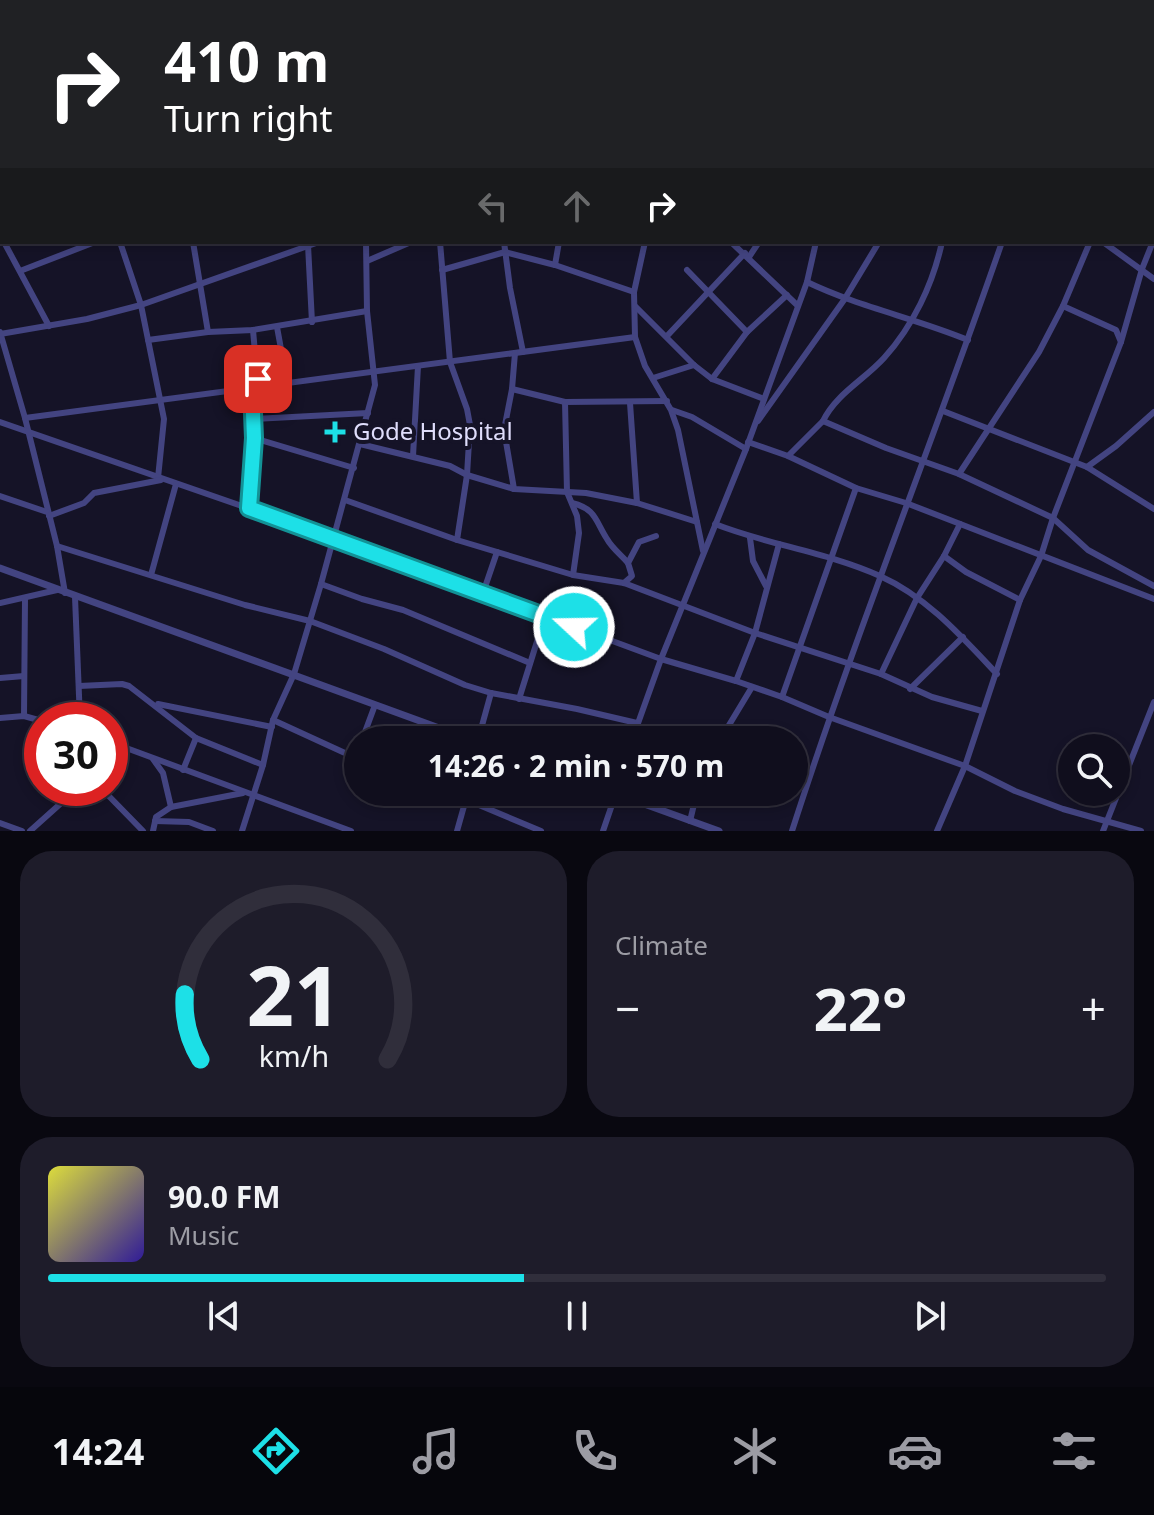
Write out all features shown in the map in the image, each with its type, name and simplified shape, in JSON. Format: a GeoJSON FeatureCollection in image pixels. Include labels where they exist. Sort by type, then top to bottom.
{"type":"FeatureCollection","features":[{"type":"Feature","properties":{"kind":"street"},"geometry":{"type":"LineString","coordinates":[[504,0],[512,0]]}},
{"type":"Feature","properties":{"kind":"street"},"geometry":{"type":"LineString","coordinates":[[5,244],[49,326]]}},
{"type":"Feature","properties":{"kind":"street"},"geometry":{"type":"LineString","coordinates":[[72,244],[74,250]]}},
{"type":"Feature","properties":{"kind":"street"},"geometry":{"type":"LineString","coordinates":[[20,271],[90,244]]}},
{"type":"Feature","properties":{"kind":"street"},"geometry":{"type":"LineString","coordinates":[[121,244],[141,305],[164,419],[160,479]]}},
{"type":"Feature","properties":{"kind":"street"},"geometry":{"type":"LineString","coordinates":[[193,244],[208,332]]}},
{"type":"Feature","properties":{"kind":"street"},"geometry":{"type":"LineString","coordinates":[[61,591],[57,546],[0,333],[49,326],[141,305],[312,244]]}},
{"type":"Feature","properties":{"kind":"street"},"geometry":{"type":"LineString","coordinates":[[242,831],[273,723],[294,674],[310,621],[375,385],[367,311],[366,244]]}},
{"type":"Feature","properties":{"kind":"street"},"geometry":{"type":"LineString","coordinates":[[367,261],[406,244]]}},
{"type":"Feature","properties":{"kind":"street"},"geometry":{"type":"LineString","coordinates":[[440,244],[450,362],[470,425],[467,475],[457,540]]}},
{"type":"Feature","properties":{"kind":"street"},"geometry":{"type":"LineString","coordinates":[[504,244],[523,352]]}},
{"type":"Feature","properties":{"kind":"street"},"geometry":{"type":"LineString","coordinates":[[555,265],[559,244]]}},
{"type":"Feature","properties":{"kind":"street"},"geometry":{"type":"LineString","coordinates":[[645,244],[634,292],[635,337],[641,357],[667,401],[678,430],[703,555]]}},
{"type":"Feature","properties":{"kind":"street"},"geometry":{"type":"LineString","coordinates":[[733,244],[797,305]]}},
{"type":"Feature","properties":{"kind":"street"},"geometry":{"type":"LineString","coordinates":[[667,336],[757,244]]}},
{"type":"Feature","properties":{"kind":"street"},"geometry":{"type":"LineString","coordinates":[[636,726],[747,445],[807,282],[816,244]]}},
{"type":"Feature","properties":{"kind":"street"},"geometry":{"type":"LineString","coordinates":[[752,429],[844,300],[878,244]]}},
{"type":"Feature","properties":{"kind":"street"},"geometry":{"type":"LineString","coordinates":[[788,456],[823,421],[830,407],[884,358],[912,318],[935,273],[942,244]]}},
{"type":"Feature","properties":{"kind":"street"},"geometry":{"type":"LineString","coordinates":[[792,831],[829,717],[906,503],[925,463],[1001,244]]}},
{"type":"Feature","properties":{"kind":"street"},"geometry":{"type":"LineString","coordinates":[[959,474],[1039,352],[1089,244]]}},
{"type":"Feature","properties":{"kind":"street"},"geometry":{"type":"LineString","coordinates":[[1106,244],[1154,279]]}},
{"type":"Feature","properties":{"kind":"street"},"geometry":{"type":"LineString","coordinates":[[937,831],[965,766],[1020,600],[1041,556],[1121,342],[1152,244]]}},
{"type":"Feature","properties":{"kind":"street"},"geometry":{"type":"LineString","coordinates":[[308,245],[312,322]]}},
{"type":"Feature","properties":{"kind":"street"},"geometry":{"type":"LineString","coordinates":[[442,270],[505,252],[634,292]]}},
{"type":"Feature","properties":{"kind":"street"},"geometry":{"type":"LineString","coordinates":[[687,270],[747,332]]}},
{"type":"Feature","properties":{"kind":"street"},"geometry":{"type":"LineString","coordinates":[[807,282],[844,300],[912,318],[968,340]]}},
{"type":"Feature","properties":{"kind":"street"},"geometry":{"type":"LineString","coordinates":[[712,379],[747,332],[787,295]]}},
{"type":"Feature","properties":{"kind":"street"},"geometry":{"type":"LineString","coordinates":[[635,306],[712,379],[764,399]]}},
{"type":"Feature","properties":{"kind":"street"},"geometry":{"type":"LineString","coordinates":[[1063,306],[1116,330],[1121,342]]}},
{"type":"Feature","properties":{"kind":"street"},"geometry":{"type":"LineString","coordinates":[[148,340],[277,327],[367,311]]}},
{"type":"Feature","properties":{"kind":"street"},"geometry":{"type":"LineString","coordinates":[[277,327],[287,382]]}},
{"type":"Feature","properties":{"kind":"street"},"geometry":{"type":"LineString","coordinates":[[249,508],[254,438],[253,330]]}},
{"type":"Feature","properties":{"kind":"street"},"geometry":{"type":"LineString","coordinates":[[25,418],[635,337]]}},
{"type":"Feature","properties":{"kind":"street"},"geometry":{"type":"LineString","coordinates":[[514,489],[504,430],[515,353]]}},
{"type":"Feature","properties":{"kind":"street"},"geometry":{"type":"LineString","coordinates":[[653,378],[694,365]]}},
{"type":"Feature","properties":{"kind":"street"},"geometry":{"type":"LineString","coordinates":[[413,456],[418,366]]}},
{"type":"Feature","properties":{"kind":"street"},"geometry":{"type":"LineString","coordinates":[[512,389],[565,402],[667,401]]}},
{"type":"Feature","properties":{"kind":"street"},"geometry":{"type":"LineString","coordinates":[[565,402],[567,492],[577,516],[579,533],[573,575]]}},
{"type":"Feature","properties":{"kind":"street"},"geometry":{"type":"LineString","coordinates":[[630,403],[637,503]]}},
{"type":"Feature","properties":{"kind":"street"},"geometry":{"type":"LineString","coordinates":[[671,410],[692,417],[747,445],[788,456],[856,488],[906,503],[1154,599]]}},
{"type":"Feature","properties":{"kind":"street"},"geometry":{"type":"LineString","coordinates":[[943,411],[1076,461],[1154,509]]}},
{"type":"Feature","properties":{"kind":"street"},"geometry":{"type":"LineString","coordinates":[[1087,467],[1154,412]]}},
{"type":"Feature","properties":{"kind":"street"},"geometry":{"type":"LineString","coordinates":[[253,419],[368,413]]}},
{"type":"Feature","properties":{"kind":"street"},"geometry":{"type":"LineString","coordinates":[[823,421],[959,474],[1053,518],[1088,550],[1154,586]]}},
{"type":"Feature","properties":{"kind":"street"},"geometry":{"type":"LineString","coordinates":[[0,422],[334,538],[661,659],[782,697],[965,766],[1015,791],[1063,809],[1141,831]]}},
{"type":"Feature","properties":{"kind":"street"},"geometry":{"type":"LineString","coordinates":[[254,438],[354,468]]}},
{"type":"Feature","properties":{"kind":"street"},"geometry":{"type":"LineString","coordinates":[[360,444],[450,466],[467,475],[514,489],[586,493],[637,503],[697,522]]}},
{"type":"Feature","properties":{"kind":"street"},"geometry":{"type":"LineString","coordinates":[[0,496],[48,514],[84,503],[94,493],[160,479]]}},
{"type":"Feature","properties":{"kind":"street"},"geometry":{"type":"LineString","coordinates":[[151,575],[176,484]]}},
{"type":"Feature","properties":{"kind":"street"},"geometry":{"type":"LineString","coordinates":[[782,697],[856,488]]}},
{"type":"Feature","properties":{"kind":"street"},"geometry":{"type":"LineString","coordinates":[[345,500],[457,540],[573,575],[624,583],[755,633],[881,674],[910,689],[982,711]]}},
{"type":"Feature","properties":{"kind":"street"},"geometry":{"type":"LineString","coordinates":[[572,503],[585,507],[595,516],[608,541],[628,563],[632,576],[624,583]]}},
{"type":"Feature","properties":{"kind":"street"},"geometry":{"type":"LineString","coordinates":[[715,524],[750,538],[830,558],[880,576],[917,598],[963,637],[997,674]]}},
{"type":"Feature","properties":{"kind":"street"},"geometry":{"type":"LineString","coordinates":[[881,674],[917,598],[960,524]]}},
{"type":"Feature","properties":{"kind":"street"},"geometry":{"type":"LineString","coordinates":[[628,563],[639,542],[656,536]]}},
{"type":"Feature","properties":{"kind":"street"},"geometry":{"type":"LineString","coordinates":[[750,538],[753,561],[766,586]]}},
{"type":"Feature","properties":{"kind":"street"},"geometry":{"type":"LineString","coordinates":[[736,681],[755,633],[779,544]]}},
{"type":"Feature","properties":{"kind":"street"},"geometry":{"type":"LineString","coordinates":[[57,546],[245,605],[310,621],[491,693],[637,723]]}},
{"type":"Feature","properties":{"kind":"street"},"geometry":{"type":"LineString","coordinates":[[483,593],[497,552]]}},
{"type":"Feature","properties":{"kind":"street"},"geometry":{"type":"LineString","coordinates":[[944,556],[966,572],[1020,600]]}},
{"type":"Feature","properties":{"kind":"street"},"geometry":{"type":"LineString","coordinates":[[0,568],[433,726]]}},
{"type":"Feature","properties":{"kind":"street"},"geometry":{"type":"LineString","coordinates":[[321,584],[403,610],[530,663]]}},
{"type":"Feature","properties":{"kind":"street"},"geometry":{"type":"LineString","coordinates":[[0,603],[61,591]]}},
{"type":"Feature","properties":{"kind":"street"},"geometry":{"type":"LineString","coordinates":[[75,597],[79,702]]}},
{"type":"Feature","properties":{"kind":"street"},"geometry":{"type":"LineString","coordinates":[[24,702],[25,599]]}},
{"type":"Feature","properties":{"kind":"street"},"geometry":{"type":"LineString","coordinates":[[519,699],[545,616]]}},
{"type":"Feature","properties":{"kind":"street"},"geometry":{"type":"LineString","coordinates":[[910,689],[963,637]]}},
{"type":"Feature","properties":{"kind":"street"},"geometry":{"type":"LineString","coordinates":[[0,678],[24,676]]}},
{"type":"Feature","properties":{"kind":"street"},"geometry":{"type":"LineString","coordinates":[[79,686],[122,684],[155,704],[196,738],[263,765]]}},
{"type":"Feature","properties":{"kind":"street"},"geometry":{"type":"LineString","coordinates":[[728,726],[752,687]]}},
{"type":"Feature","properties":{"kind":"street"},"geometry":{"type":"LineString","coordinates":[[482,726],[491,693]]}},
{"type":"Feature","properties":{"kind":"street"},"geometry":{"type":"LineString","coordinates":[[1103,831],[1154,702]]}},
{"type":"Feature","properties":{"kind":"street"},"geometry":{"type":"LineString","coordinates":[[155,704],[273,723],[344,753]]}},
{"type":"Feature","properties":{"kind":"street"},"geometry":{"type":"LineString","coordinates":[[367,726],[375,705]]}},
{"type":"Feature","properties":{"kind":"street"},"geometry":{"type":"LineString","coordinates":[[0,718],[24,716]]}},
{"type":"Feature","properties":{"kind":"street"},"geometry":{"type":"LineString","coordinates":[[183,770],[196,738]]}},
{"type":"Feature","properties":{"kind":"street"},"geometry":{"type":"LineString","coordinates":[[128,749],[351,831]]}},
{"type":"Feature","properties":{"kind":"street"},"geometry":{"type":"LineString","coordinates":[[152,758],[163,773],[171,807]]}},
{"type":"Feature","properties":{"kind":"street"},"geometry":{"type":"LineString","coordinates":[[153,831],[158,815],[171,807],[251,794]]}},
{"type":"Feature","properties":{"kind":"street"},"geometry":{"type":"LineString","coordinates":[[30,831],[58,806]]}},
{"type":"Feature","properties":{"kind":"street"},"geometry":{"type":"LineString","coordinates":[[119,806],[143,831]]}},
{"type":"Feature","properties":{"kind":"street"},"geometry":{"type":"LineString","coordinates":[[457,831],[464,806]]}},
{"type":"Feature","properties":{"kind":"street"},"geometry":{"type":"LineString","coordinates":[[482,806],[541,831]]}},
{"type":"Feature","properties":{"kind":"street"},"geometry":{"type":"LineString","coordinates":[[603,831],[610,806]]}},
{"type":"Feature","properties":{"kind":"street"},"geometry":{"type":"LineString","coordinates":[[649,806],[719,831]]}},
{"type":"Feature","properties":{"kind":"street"},"geometry":{"type":"LineString","coordinates":[[690,821],[694,806]]}},
{"type":"Feature","properties":{"kind":"street"},"geometry":{"type":"LineString","coordinates":[[155,821],[189,822],[213,831]]}},
{"type":"Feature","properties":{"kind":"street"},"geometry":{"type":"LineString","coordinates":[[0,823],[22,831]]}},
{"type":"Feature","properties":{"kind":"place","name":"Gode Hospital"},"geometry":{"type":"Point","coordinates":[335,432]}},
{"type":"Feature","properties":{"kind":"route"},"geometry":{"type":"LineString","coordinates":[[258,379],[258,387],[252,388],[254,438],[249,508],[574,627]]}}]}
